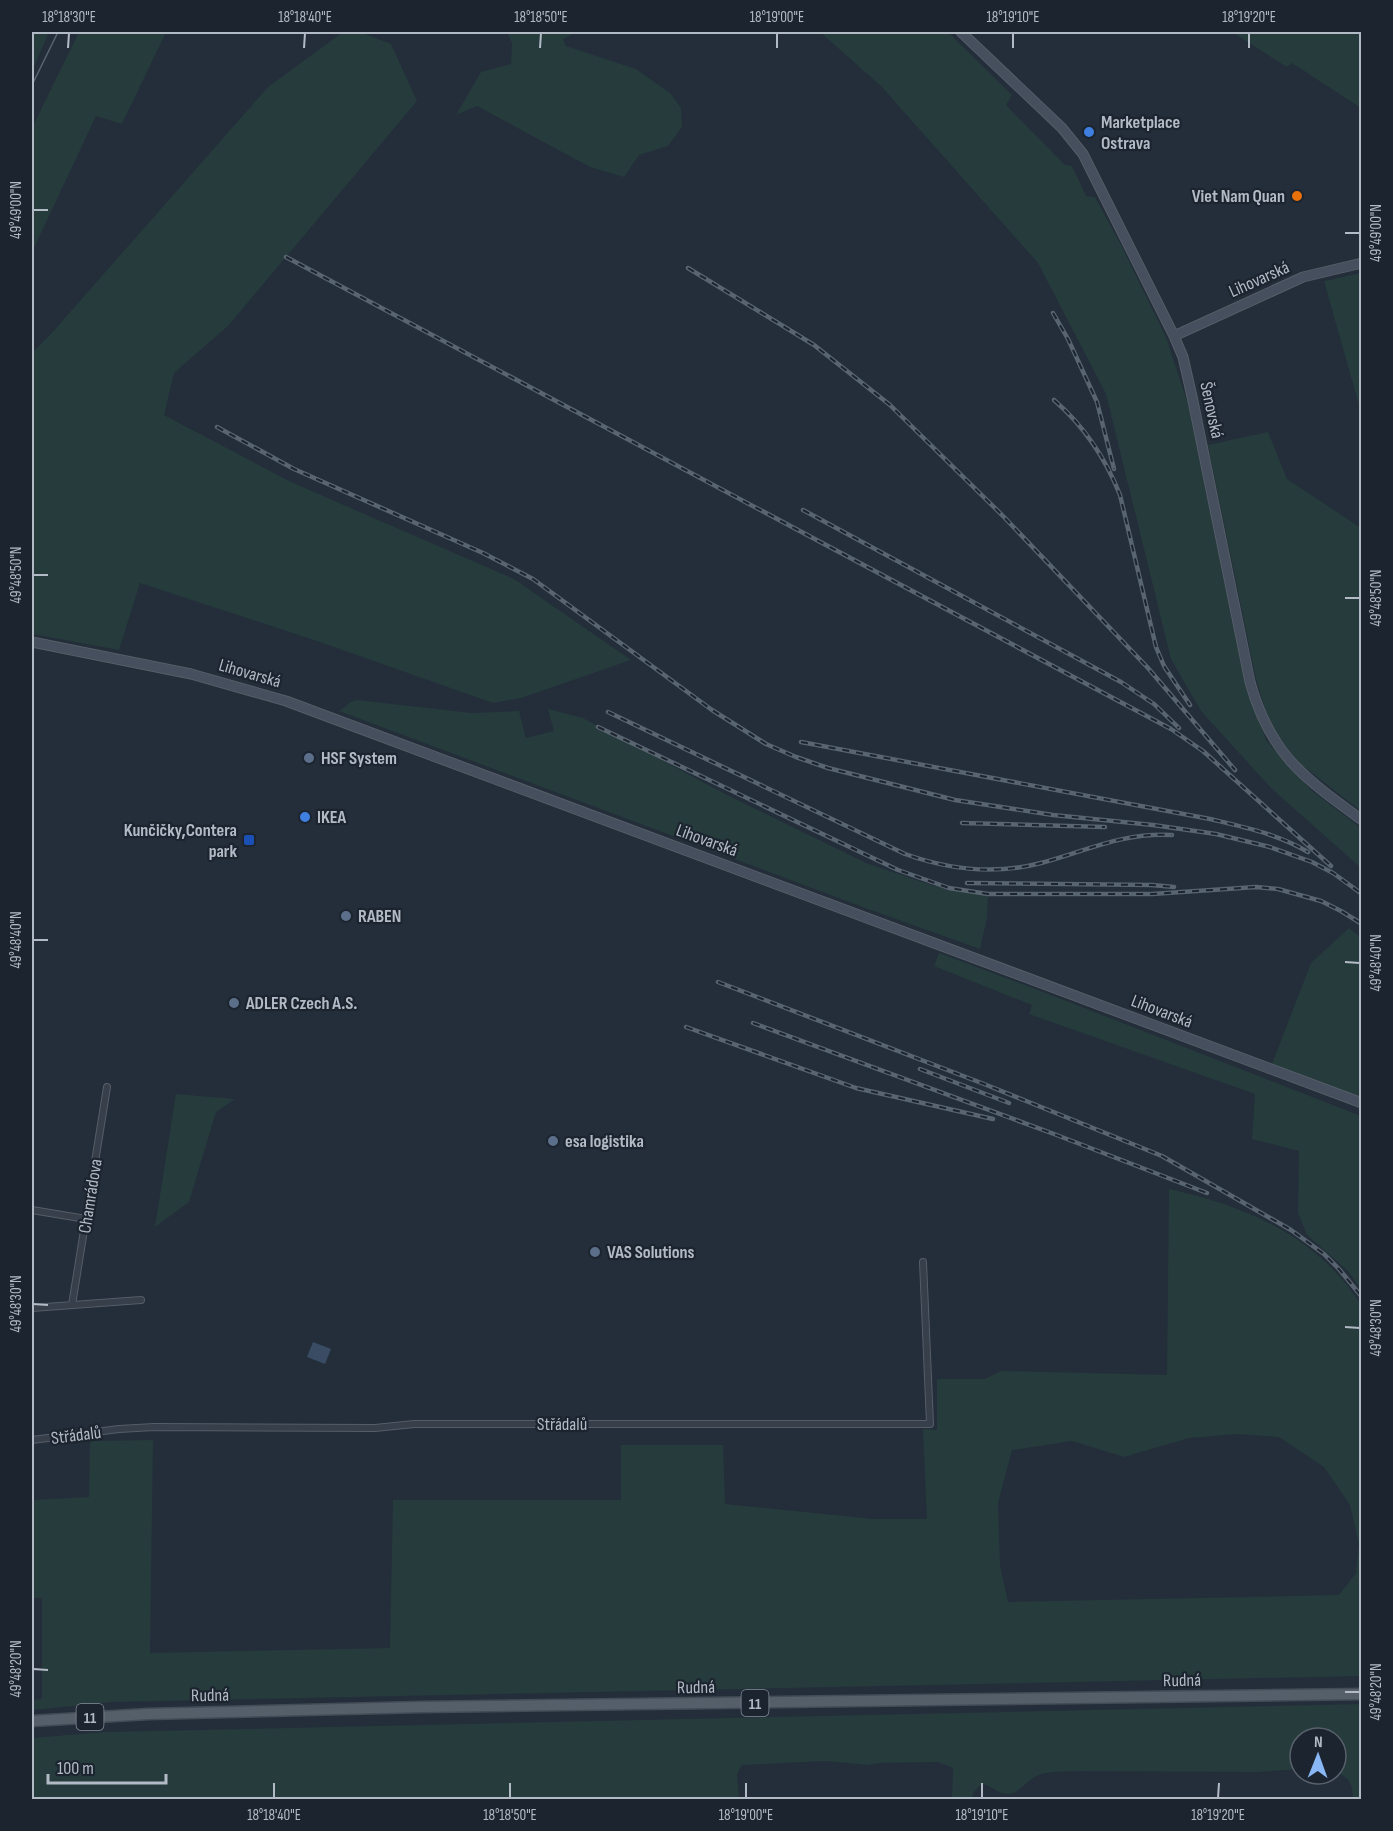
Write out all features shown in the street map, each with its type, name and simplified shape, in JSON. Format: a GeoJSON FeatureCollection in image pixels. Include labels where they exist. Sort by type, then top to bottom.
{"type":"FeatureCollection","features":[{"type":"Feature","properties":{"kind":"main road","name":"Rudná"},"geometry":{"type":"LineString","coordinates":[[32,1721],[148,1713],[421,1707],[1362,1694]]}},
{"type":"Feature","properties":{"kind":"street","name":"Šenovská"},"geometry":{"type":"LineString","coordinates":[[961,32],[1062,128],[1083,154],[1183,357],[1248,674],[1258,708],[1273,739],[1294,767],[1314,786],[1362,820]]}},
{"type":"Feature","properties":{"kind":"street","name":"Lihovarská"},"geometry":{"type":"LineString","coordinates":[[1174,336],[1303,278],[1362,263]]}},
{"type":"Feature","properties":{"kind":"street","name":"Lihovarská"},"geometry":{"type":"LineString","coordinates":[[32,642],[191,674],[286,701],[1362,1103]]}},
{"type":"Feature","properties":{"kind":"street","name":"Chamrádova"},"geometry":{"type":"LineString","coordinates":[[72,1305],[107,1087]]}},
{"type":"Feature","properties":{"kind":"street"},"geometry":{"type":"LineString","coordinates":[[32,1210],[86,1219]]}},
{"type":"Feature","properties":{"kind":"street","name":"Střádalů"},"geometry":{"type":"LineString","coordinates":[[32,1440],[154,1427],[365,1428],[414,1424],[930,1424],[923,1262]]}},
{"type":"Feature","properties":{"kind":"street"},"geometry":{"type":"LineString","coordinates":[[32,1308],[141,1300]]}},
{"type":"Feature","properties":{"kind":"green space"},"geometry":{"type":"Polygon","coordinates":[[[32,32],[49,32],[32,71],[32,32]]]}},
{"type":"Feature","properties":{"kind":"green space"},"geometry":{"type":"Polygon","coordinates":[[[79,32],[166,32],[122,124],[96,116],[32,252],[32,128],[79,32]]]}},
{"type":"Feature","properties":{"kind":"green space"},"geometry":{"type":"Polygon","coordinates":[[[343,32],[360,32],[391,44],[417,101],[228,326],[174,373],[164,415],[291,482],[514,579],[631,660],[521,698],[493,703],[317,641],[140,583],[119,650],[32,634],[32,353],[268,87],[343,32]]]}},
{"type":"Feature","properties":{"kind":"green space"},"geometry":{"type":"Polygon","coordinates":[[[507,32],[577,32],[563,39],[566,46],[636,69],[670,93],[681,108],[682,127],[668,146],[639,155],[624,177],[590,167],[477,106],[456,115],[481,72],[511,64],[512,43],[507,32]]]}},
{"type":"Feature","properties":{"kind":"green space"},"geometry":{"type":"Polygon","coordinates":[[[820,32],[948,32],[1012,95],[1006,105],[1065,165],[1072,166],[1086,196],[1095,197],[1166,337],[1188,404],[1242,670],[1266,740],[1311,790],[1361,828],[1361,868],[1271,788],[1201,711],[1171,659],[1106,394],[1038,263],[881,86],[820,32]]]}},
{"type":"Feature","properties":{"kind":"green space"},"geometry":{"type":"Polygon","coordinates":[[[1232,32],[1361,32],[1361,108],[1292,63],[1287,67],[1232,32]]]}},
{"type":"Feature","properties":{"kind":"green space"},"geometry":{"type":"Polygon","coordinates":[[[1362,273],[1361,412],[1324,281],[1362,273]]]}},
{"type":"Feature","properties":{"kind":"green space"},"geometry":{"type":"Polygon","coordinates":[[[1268,432],[1287,479],[1361,527],[1361,811],[1299,763],[1270,725],[1256,679],[1208,445],[1268,432]]]}},
{"type":"Feature","properties":{"kind":"green space"},"geometry":{"type":"Polygon","coordinates":[[[357,700],[471,713],[519,711],[526,738],[554,731],[548,709],[583,718],[727,795],[866,863],[934,886],[988,894],[987,918],[980,949],[339,711],[357,700]]]}},
{"type":"Feature","properties":{"kind":"green space"},"geometry":{"type":"Polygon","coordinates":[[[1349,928],[1361,938],[1361,1098],[1272,1064],[1311,963],[1349,928]]]}},
{"type":"Feature","properties":{"kind":"green space"},"geometry":{"type":"Polygon","coordinates":[[[939,953],[1361,1116],[1361,1290],[1349,1272],[1307,1235],[1298,1213],[1299,1151],[1252,1139],[1255,1094],[1029,1014],[1032,1005],[934,966],[939,953]]]}},
{"type":"Feature","properties":{"kind":"green space"},"geometry":{"type":"Polygon","coordinates":[[[176,1094],[235,1099],[216,1112],[189,1202],[155,1227],[176,1094]]]}},
{"type":"Feature","properties":{"kind":"green space"},"geometry":{"type":"Polygon","coordinates":[[[1169,1189],[1225,1204],[1252,1215],[1302,1243],[1324,1260],[1344,1281],[1361,1305],[1361,1676],[113,1702],[32,1710],[32,1700],[42,1699],[42,1598],[32,1598],[32,1500],[89,1497],[90,1441],[153,1440],[150,1653],[390,1648],[393,1500],[621,1500],[621,1445],[723,1445],[725,1504],[874,1519],[927,1519],[923,1429],[937,1430],[937,1379],[985,1379],[1001,1371],[1167,1375],[1169,1189]],[[1237,1434],[1189,1438],[1124,1457],[1072,1441],[1012,1450],[998,1503],[1000,1566],[1008,1602],[1339,1595],[1356,1573],[1359,1544],[1350,1505],[1324,1467],[1279,1437],[1237,1434]]]}},
{"type":"Feature","properties":{"kind":"green space"},"geometry":{"type":"Polygon","coordinates":[[[1361,1704],[1361,1799],[1353,1799],[1348,1780],[1348,1726],[1288,1726],[1288,1770],[1257,1772],[1055,1772],[1036,1776],[1019,1790],[1008,1794],[981,1784],[973,1793],[972,1800],[952,1799],[953,1768],[938,1762],[868,1765],[826,1761],[742,1765],[737,1774],[739,1800],[32,1799],[32,1738],[106,1732],[1361,1704]]]}},
{"type":"Feature","properties":{"kind":"water"},"geometry":{"type":"Polygon","coordinates":[[[313,1342],[331,1349],[325,1364],[307,1357],[313,1342]]]}},
{"type":"Feature","properties":{"kind":"tram line"},"geometry":{"type":"LineString","coordinates":[[32,85],[58,32]]}},
{"type":"Feature","properties":{"kind":"railway"},"geometry":{"type":"LineString","coordinates":[[286,257],[1171,729],[1203,751],[1331,866]]}},
{"type":"Feature","properties":{"kind":"railway"},"geometry":{"type":"LineString","coordinates":[[688,268],[814,345],[890,405],[1003,516],[1148,668],[1235,770]]}},
{"type":"Feature","properties":{"kind":"railway"},"geometry":{"type":"LineString","coordinates":[[1053,313],[1068,339],[1097,402],[1114,469]]}},
{"type":"Feature","properties":{"kind":"railway"},"geometry":{"type":"LineString","coordinates":[[1054,400],[1085,432],[1101,455],[1114,481],[1120,495],[1156,647],[1164,666],[1190,705]]}},
{"type":"Feature","properties":{"kind":"railway"},"geometry":{"type":"LineString","coordinates":[[217,427],[294,469],[483,553],[533,579],[712,710],[766,744],[796,757],[828,768],[955,800],[1053,815],[1216,834],[1270,847],[1312,862],[1333,873],[1362,894]]}},
{"type":"Feature","properties":{"kind":"railway"},"geometry":{"type":"LineString","coordinates":[[803,510],[1121,682],[1154,704],[1179,728]]}},
{"type":"Feature","properties":{"kind":"railway"},"geometry":{"type":"LineString","coordinates":[[608,712],[905,854],[939,864],[990,870],[1024,867],[1121,839],[1172,835]]}},
{"type":"Feature","properties":{"kind":"railway"},"geometry":{"type":"LineString","coordinates":[[598,727],[898,870],[949,888],[988,894],[1152,894],[1256,887],[1278,889],[1321,901],[1362,924]]}},
{"type":"Feature","properties":{"kind":"railway"},"geometry":{"type":"LineString","coordinates":[[801,742],[1210,819],[1273,836],[1308,852]]}},
{"type":"Feature","properties":{"kind":"railway"},"geometry":{"type":"LineString","coordinates":[[962,823],[1105,827]]}},
{"type":"Feature","properties":{"kind":"railway"},"geometry":{"type":"LineString","coordinates":[[967,883],[1174,887]]}},
{"type":"Feature","properties":{"kind":"railway"},"geometry":{"type":"LineString","coordinates":[[718,982],[984,1084],[1162,1156],[1291,1230],[1324,1254],[1362,1297]]}},
{"type":"Feature","properties":{"kind":"railway"},"geometry":{"type":"LineString","coordinates":[[753,1023],[1207,1193]]}},
{"type":"Feature","properties":{"kind":"railway"},"geometry":{"type":"LineString","coordinates":[[686,1027],[856,1088],[993,1119]]}},
{"type":"Feature","properties":{"kind":"railway"},"geometry":{"type":"LineString","coordinates":[[920,1069],[1009,1103]]}},
{"type":"Feature","properties":{"kind":"place","name":"Marketplace Ostrava"},"geometry":{"type":"Point","coordinates":[1089,132]}},
{"type":"Feature","properties":{"kind":"place","name":"Viet Nam Quan"},"geometry":{"type":"Point","coordinates":[1297,196]}},
{"type":"Feature","properties":{"kind":"place","name":"HSF System"},"geometry":{"type":"Point","coordinates":[309,758]}},
{"type":"Feature","properties":{"kind":"place","name":"IKEA"},"geometry":{"type":"Point","coordinates":[305,817]}},
{"type":"Feature","properties":{"kind":"place","name":"Kunčičky,Contera park"},"geometry":{"type":"Point","coordinates":[249,840]}},
{"type":"Feature","properties":{"kind":"place","name":"RABEN"},"geometry":{"type":"Point","coordinates":[346,916]}},
{"type":"Feature","properties":{"kind":"place","name":"ADLER Czech A.S."},"geometry":{"type":"Point","coordinates":[234,1003]}},
{"type":"Feature","properties":{"kind":"place","name":"esa logistika"},"geometry":{"type":"Point","coordinates":[553,1141]}},
{"type":"Feature","properties":{"kind":"place","name":"VAS Solutions"},"geometry":{"type":"Point","coordinates":[595,1252]}}]}
